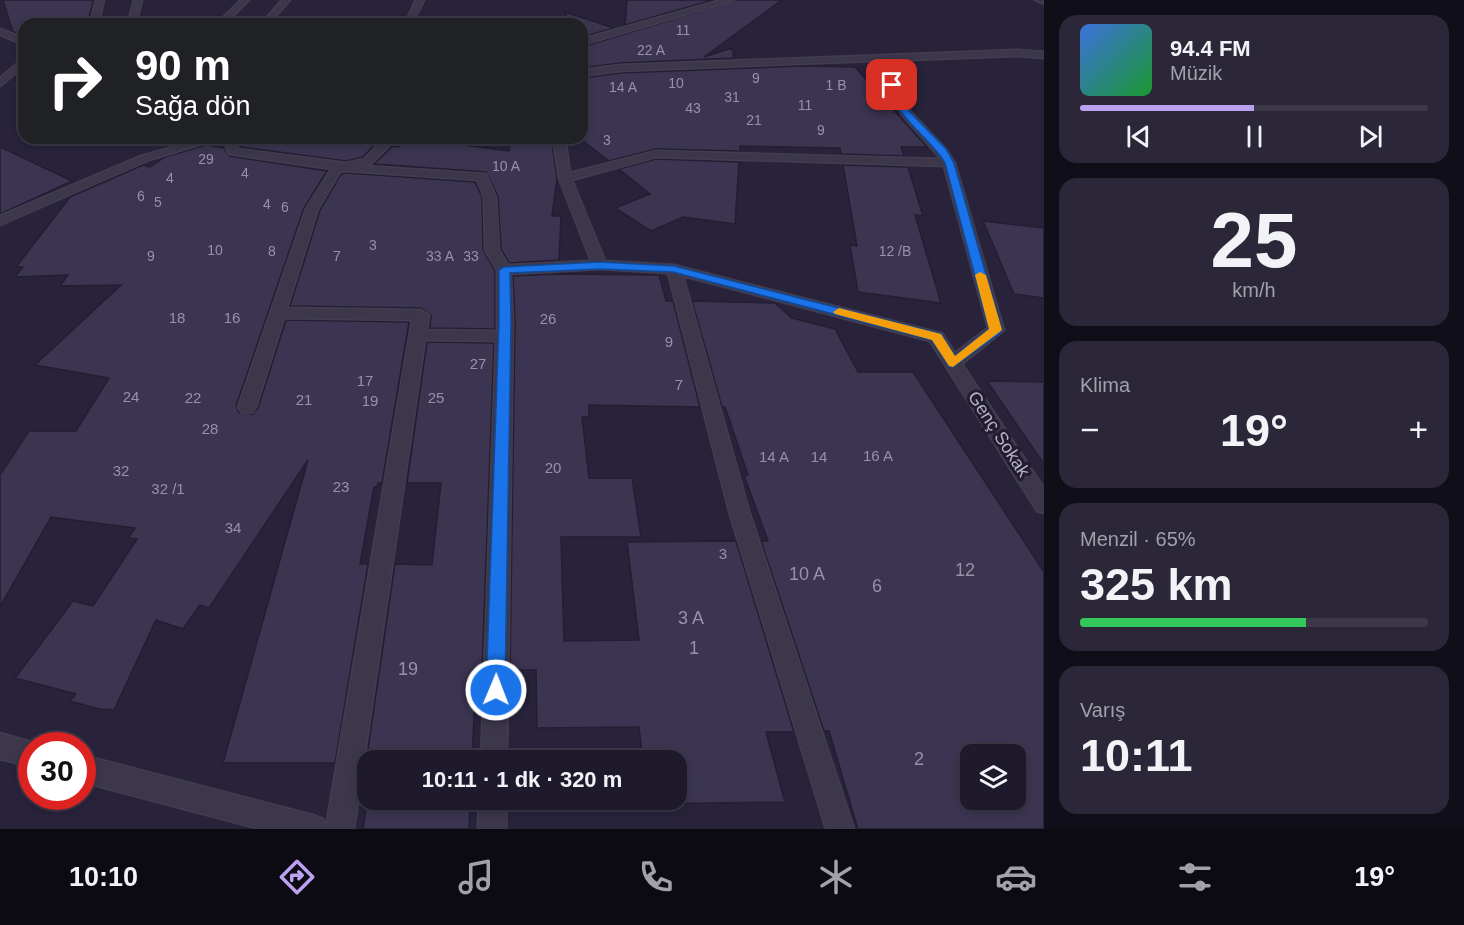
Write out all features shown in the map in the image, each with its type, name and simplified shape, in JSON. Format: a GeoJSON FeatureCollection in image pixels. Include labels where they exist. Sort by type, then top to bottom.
{"type":"FeatureCollection","features":[{"type":"Feature","properties":{"kind":"street"},"geometry":{"type":"LineString","coordinates":[[96,18],[100,0]]}},
{"type":"Feature","properties":{"kind":"street"},"geometry":{"type":"LineString","coordinates":[[134,18],[138,0]]}},
{"type":"Feature","properties":{"kind":"street"},"geometry":{"type":"LineString","coordinates":[[226,18],[245,0]]}},
{"type":"Feature","properties":{"kind":"street"},"geometry":{"type":"LineString","coordinates":[[270,18],[286,0]]}},
{"type":"Feature","properties":{"kind":"street"},"geometry":{"type":"LineString","coordinates":[[411,18],[420,0]]}},
{"type":"Feature","properties":{"kind":"street"},"geometry":{"type":"LineString","coordinates":[[588,40],[730,0]]}},
{"type":"Feature","properties":{"kind":"street"},"geometry":{"type":"LineString","coordinates":[[1039,0],[1044,2]]}},
{"type":"Feature","properties":{"kind":"street"},"geometry":{"type":"LineString","coordinates":[[0,32],[18,38]]}},
{"type":"Feature","properties":{"kind":"street"},"geometry":{"type":"LineString","coordinates":[[588,72],[620,68],[874,58],[1017,53],[1044,56]]}},
{"type":"Feature","properties":{"kind":"street"},"geometry":{"type":"LineString","coordinates":[[874,58],[892,85],[906,113],[942,151],[949,163],[996,330],[953,363]]}},
{"type":"Feature","properties":{"kind":"street"},"geometry":{"type":"LineString","coordinates":[[0,83],[18,66]]}},
{"type":"Feature","properties":{"kind":"street"},"geometry":{"type":"LineString","coordinates":[[0,221],[145,158],[196,144]]}},
{"type":"Feature","properties":{"kind":"street"},"geometry":{"type":"LineString","coordinates":[[230,144],[233,152],[273,159],[382,171],[482,177],[489,197],[492,250],[504,270],[494,750]]}},
{"type":"Feature","properties":{"kind":"street"},"geometry":{"type":"LineString","coordinates":[[247,407],[312,209],[336,170],[368,161],[385,144]]}},
{"type":"Feature","properties":{"kind":"street"},"geometry":{"type":"LineString","coordinates":[[560,144],[565,178],[600,266]]}},
{"type":"Feature","properties":{"kind":"street"},"geometry":{"type":"LineString","coordinates":[[565,178],[656,154],[949,163]]}},
{"type":"Feature","properties":{"kind":"street","name":"Genç Sokak"},"geometry":{"type":"LineString","coordinates":[[504,270],[600,266],[674,269],[936,337],[1044,505]]}},
{"type":"Feature","properties":{"kind":"street"},"geometry":{"type":"LineString","coordinates":[[674,269],[739,511],[840,829]]}},
{"type":"Feature","properties":{"kind":"street"},"geometry":{"type":"LineString","coordinates":[[278,313],[421,315],[340,829]]}},
{"type":"Feature","properties":{"kind":"street"},"geometry":{"type":"LineString","coordinates":[[418,335],[504,336]]}},
{"type":"Feature","properties":{"kind":"street"},"geometry":{"type":"LineString","coordinates":[[0,746],[18,750]]}},
{"type":"Feature","properties":{"kind":"street"},"geometry":{"type":"LineString","coordinates":[[96,772],[313,829]]}},
{"type":"Feature","properties":{"kind":"street"},"geometry":{"type":"LineString","coordinates":[[492,829],[493,810]]}},
{"type":"Feature","properties":{"kind":"building"},"geometry":{"type":"Polygon","coordinates":[[[3,0],[94,0],[87,18],[18,18],[18,32],[13,32],[3,0]]]}},
{"type":"Feature","properties":{"kind":"building"},"geometry":{"type":"Polygon","coordinates":[[[627,0],[713,0],[625,25],[627,0]]]}},
{"type":"Feature","properties":{"kind":"building"},"geometry":{"type":"Polygon","coordinates":[[[736,0],[782,0],[704,57],[732,48],[734,58],[620,63],[588,67],[588,45],[736,0]]]}},
{"type":"Feature","properties":{"kind":"building"},"geometry":{"type":"Polygon","coordinates":[[[565,12],[583,18],[568,18],[565,12]]]}},
{"type":"Feature","properties":{"kind":"building"},"geometry":{"type":"Polygon","coordinates":[[[588,20],[614,28],[588,35],[588,20]]]}},
{"type":"Feature","properties":{"kind":"building"},"geometry":{"type":"Polygon","coordinates":[[[802,66],[855,67],[927,147],[901,147],[904,156],[841,154],[840,148],[740,146],[740,151],[656,149],[609,161],[587,144],[588,77],[620,73],[802,66]]]}},
{"type":"Feature","properties":{"kind":"building"},"geometry":{"type":"Polygon","coordinates":[[[243,144],[375,144],[363,157],[346,161],[240,147],[243,144]]]}},
{"type":"Feature","properties":{"kind":"building"},"geometry":{"type":"Polygon","coordinates":[[[402,144],[454,144],[509,151],[511,144],[552,144],[557,178],[552,216],[561,216],[559,260],[509,263],[501,249],[498,196],[486,172],[374,164],[393,146],[399,147],[402,144]]]}},
{"type":"Feature","properties":{"kind":"building"},"geometry":{"type":"Polygon","coordinates":[[[206,145],[224,148],[229,156],[327,171],[304,208],[236,406],[239,413],[253,414],[258,408],[286,320],[409,322],[382,483],[374,487],[360,564],[368,564],[335,763],[223,763],[308,460],[209,608],[200,605],[183,629],[156,620],[114,710],[99,709],[70,701],[76,694],[15,678],[73,601],[93,606],[137,539],[128,538],[135,528],[51,517],[0,607],[0,475],[29,431],[76,431],[109,378],[35,365],[121,285],[60,286],[68,275],[15,277],[23,267],[16,267],[70,197],[143,165],[150,167],[165,157],[206,145]]]}},
{"type":"Feature","properties":{"kind":"building"},"geometry":{"type":"Polygon","coordinates":[[[0,147],[72,181],[0,214],[0,147]]]}},
{"type":"Feature","properties":{"kind":"building"},"geometry":{"type":"Polygon","coordinates":[[[656,159],[739,162],[735,224],[683,217],[651,231],[615,208],[650,194],[619,169],[656,159]]]}},
{"type":"Feature","properties":{"kind":"building"},"geometry":{"type":"Polygon","coordinates":[[[843,165],[908,167],[923,216],[915,215],[941,303],[858,292],[850,245],[857,246],[843,165]]]}},
{"type":"Feature","properties":{"kind":"building"},"geometry":{"type":"Polygon","coordinates":[[[341,174],[475,182],[482,197],[483,250],[495,271],[495,329],[430,328],[431,315],[421,308],[290,306],[320,210],[341,174]]]}},
{"type":"Feature","properties":{"kind":"building"},"geometry":{"type":"Polygon","coordinates":[[[983,221],[1044,228],[1044,298],[1014,294],[983,221]]]}},
{"type":"Feature","properties":{"kind":"building"},"geometry":{"type":"Polygon","coordinates":[[[659,275],[666,301],[673,301],[700,407],[589,405],[589,417],[582,417],[589,478],[632,478],[641,537],[561,537],[564,641],[639,640],[627,542],[736,541],[794,732],[766,732],[785,802],[687,803],[687,750],[642,750],[639,727],[537,728],[536,670],[510,670],[515,322],[513,276],[659,275]]]}},
{"type":"Feature","properties":{"kind":"building"},"geometry":{"type":"Polygon","coordinates":[[[692,301],[775,303],[792,318],[835,329],[858,372],[913,372],[1044,572],[1044,829],[858,829],[829,731],[824,731],[761,541],[768,541],[744,475],[748,475],[725,407],[722,407],[692,301]]]}},
{"type":"Feature","properties":{"kind":"building"},"geometry":{"type":"Polygon","coordinates":[[[427,342],[494,343],[482,670],[476,670],[472,750],[368,750],[395,564],[432,565],[441,483],[407,483],[427,342]]]}},
{"type":"Feature","properties":{"kind":"building"},"geometry":{"type":"Polygon","coordinates":[[[987,381],[1044,382],[1044,464],[987,381]]]}},
{"type":"Feature","properties":{"kind":"building"},"geometry":{"type":"Polygon","coordinates":[[[366,810],[470,810],[469,829],[363,829],[366,810]]]}},
{"type":"Feature","properties":{"kind":"slow traffic"},"geometry":{"type":"LineString","coordinates":[[839,312],[936,337],[953,363],[996,330],[980,275]]}},
{"type":"Feature","properties":{"kind":"route"},"geometry":{"type":"LineString","coordinates":[[496,690],[505,322],[504,270],[600,266],[674,269],[936,337],[953,363],[996,330],[949,163],[942,151],[906,113],[892,85]]}}]}
